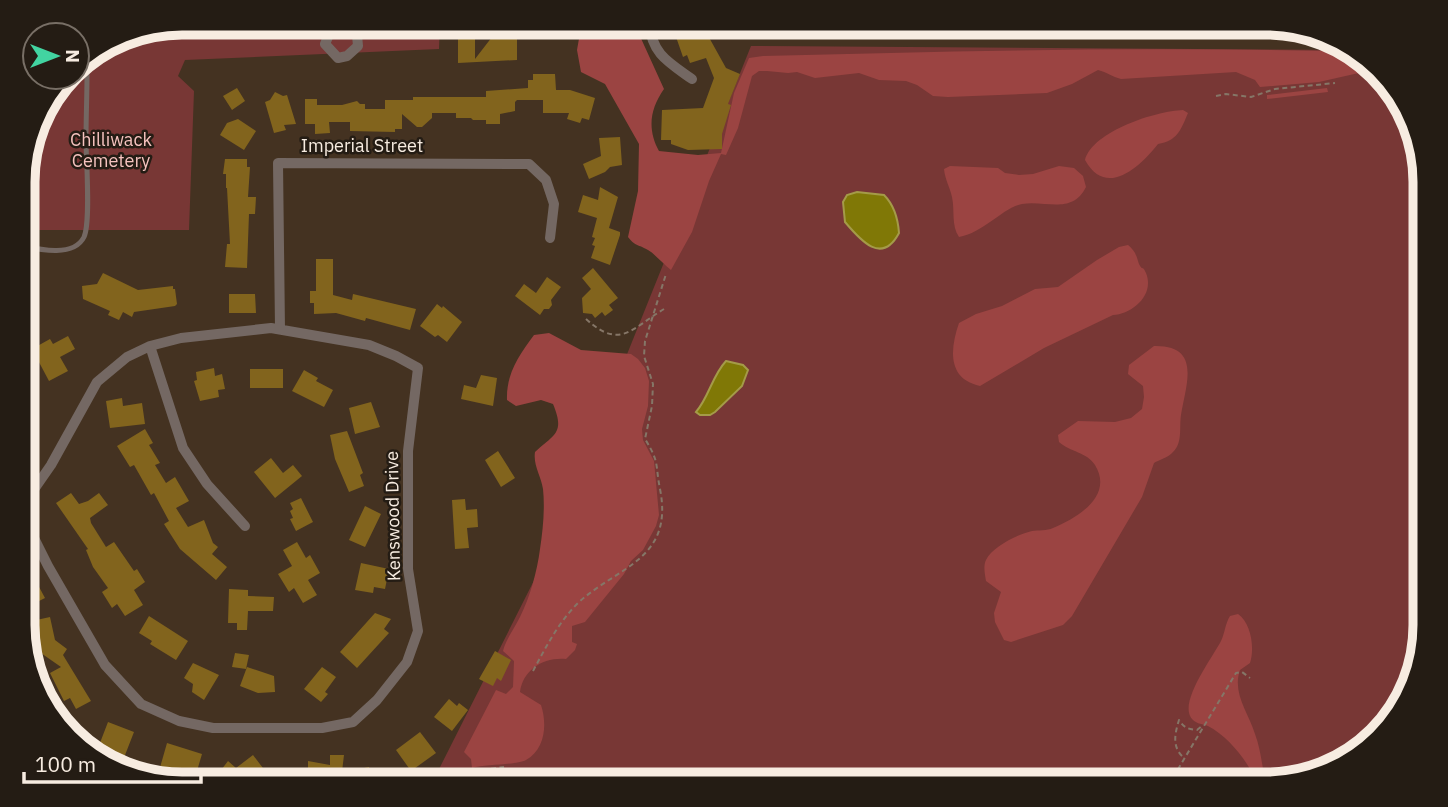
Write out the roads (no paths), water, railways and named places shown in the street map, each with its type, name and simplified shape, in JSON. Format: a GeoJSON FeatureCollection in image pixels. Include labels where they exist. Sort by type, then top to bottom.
{"type":"FeatureCollection","features":[{"type":"Feature","properties":{"kind":"street"},"geometry":{"type":"LineString","coordinates":[[650,35],[662,57],[692,79]]}},
{"type":"Feature","properties":{"kind":"street","name":"Imperial Street"},"geometry":{"type":"LineString","coordinates":[[280,329],[278,163],[529,164],[546,180],[554,204],[550,238]]}},
{"type":"Feature","properties":{"kind":"street","name":"Kenswood Drive"},"geometry":{"type":"LineString","coordinates":[[35,488],[51,465],[97,382],[127,357],[150,346],[181,338],[271,328],[369,345],[418,368],[408,451],[408,569],[418,631],[407,662],[377,700],[353,722],[322,728],[213,728],[179,721],[141,704],[105,665],[35,540]]}},
{"type":"Feature","properties":{"kind":"street"},"geometry":{"type":"LineString","coordinates":[[150,346],[183,447],[207,484],[245,526]]}},
{"type":"Feature","properties":{"kind":"lane"},"geometry":{"type":"LineString","coordinates":[[35,248],[46,251],[65,249],[78,244],[84,237],[87,202],[87,91]]}},
{"type":"Feature","properties":{"kind":"park label","name":"Chilliwack Cemetery"},"geometry":{"type":"Point","coordinates":[111,150]}}]}
